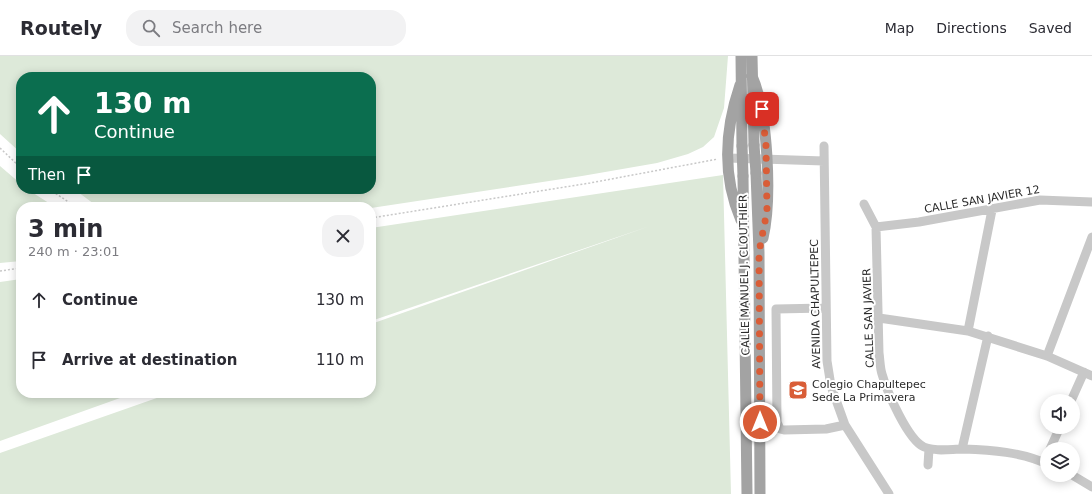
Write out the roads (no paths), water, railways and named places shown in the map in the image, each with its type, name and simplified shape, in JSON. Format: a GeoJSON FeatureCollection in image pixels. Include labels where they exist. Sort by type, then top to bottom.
{"type":"FeatureCollection","features":[{"type":"Feature","properties":{"kind":"main road","name":"CALLE MANUEL J. CLOUTHIER"},"geometry":{"type":"LineString","coordinates":[[741,56],[740,84],[743,176],[746,494]]}},
{"type":"Feature","properties":{"kind":"main road","name":"CALLE MANUEL J. CLOUTHIER"},"geometry":{"type":"LineString","coordinates":[[752,56],[759,252],[760,494]]}},
{"type":"Feature","properties":{"kind":"main road"},"geometry":{"type":"LineString","coordinates":[[752,76],[758,88],[762,109],[766,160],[767,211],[759,252]]}},
{"type":"Feature","properties":{"kind":"main road"},"geometry":{"type":"LineString","coordinates":[[740,84],[729,125],[728,158],[731,192],[743,225]]}},
{"type":"Feature","properties":{"kind":"street","name":"AVENIDA CHAPULTEPEC"},"geometry":{"type":"LineString","coordinates":[[824,146],[825,308],[827,361],[830,380],[838,410],[845,425],[889,494]]}},
{"type":"Feature","properties":{"kind":"street"},"geometry":{"type":"LineString","coordinates":[[728,158],[824,161]]}},
{"type":"Feature","properties":{"kind":"street","name":"CALLE SAN JAVIER 12"},"geometry":{"type":"LineString","coordinates":[[876,227],[901,225],[992,210],[1040,200],[1092,202]]}},
{"type":"Feature","properties":{"kind":"street","name":"CALLE SAN JAVIER"},"geometry":{"type":"LineString","coordinates":[[864,204],[876,227],[879,354],[882,373],[896,408],[913,437],[926,448]]}},
{"type":"Feature","properties":{"kind":"street"},"geometry":{"type":"LineString","coordinates":[[968,331],[992,210]]}},
{"type":"Feature","properties":{"kind":"street"},"geometry":{"type":"LineString","coordinates":[[1047,356],[1092,237]]}},
{"type":"Feature","properties":{"kind":"street"},"geometry":{"type":"LineString","coordinates":[[825,308],[776,309],[777,422],[780,429],[784,430],[826,429],[845,425]]}},
{"type":"Feature","properties":{"kind":"street"},"geometry":{"type":"LineString","coordinates":[[879,318],[968,331],[988,336],[1047,356],[1088,374],[1075,394]]}},
{"type":"Feature","properties":{"kind":"street"},"geometry":{"type":"LineString","coordinates":[[962,449],[988,336]]}},
{"type":"Feature","properties":{"kind":"street"},"geometry":{"type":"LineString","coordinates":[[928,465],[926,448],[1002,452],[1040,460]]}},
{"type":"Feature","properties":{"kind":"street"},"geometry":{"type":"LineString","coordinates":[[1080,480],[1092,487]]}},
{"type":"Feature","properties":{"kind":"place","name":"Colegio Chapultepec Sede La Primavera"},"geometry":{"type":"Point","coordinates":[798,390]}}]}
